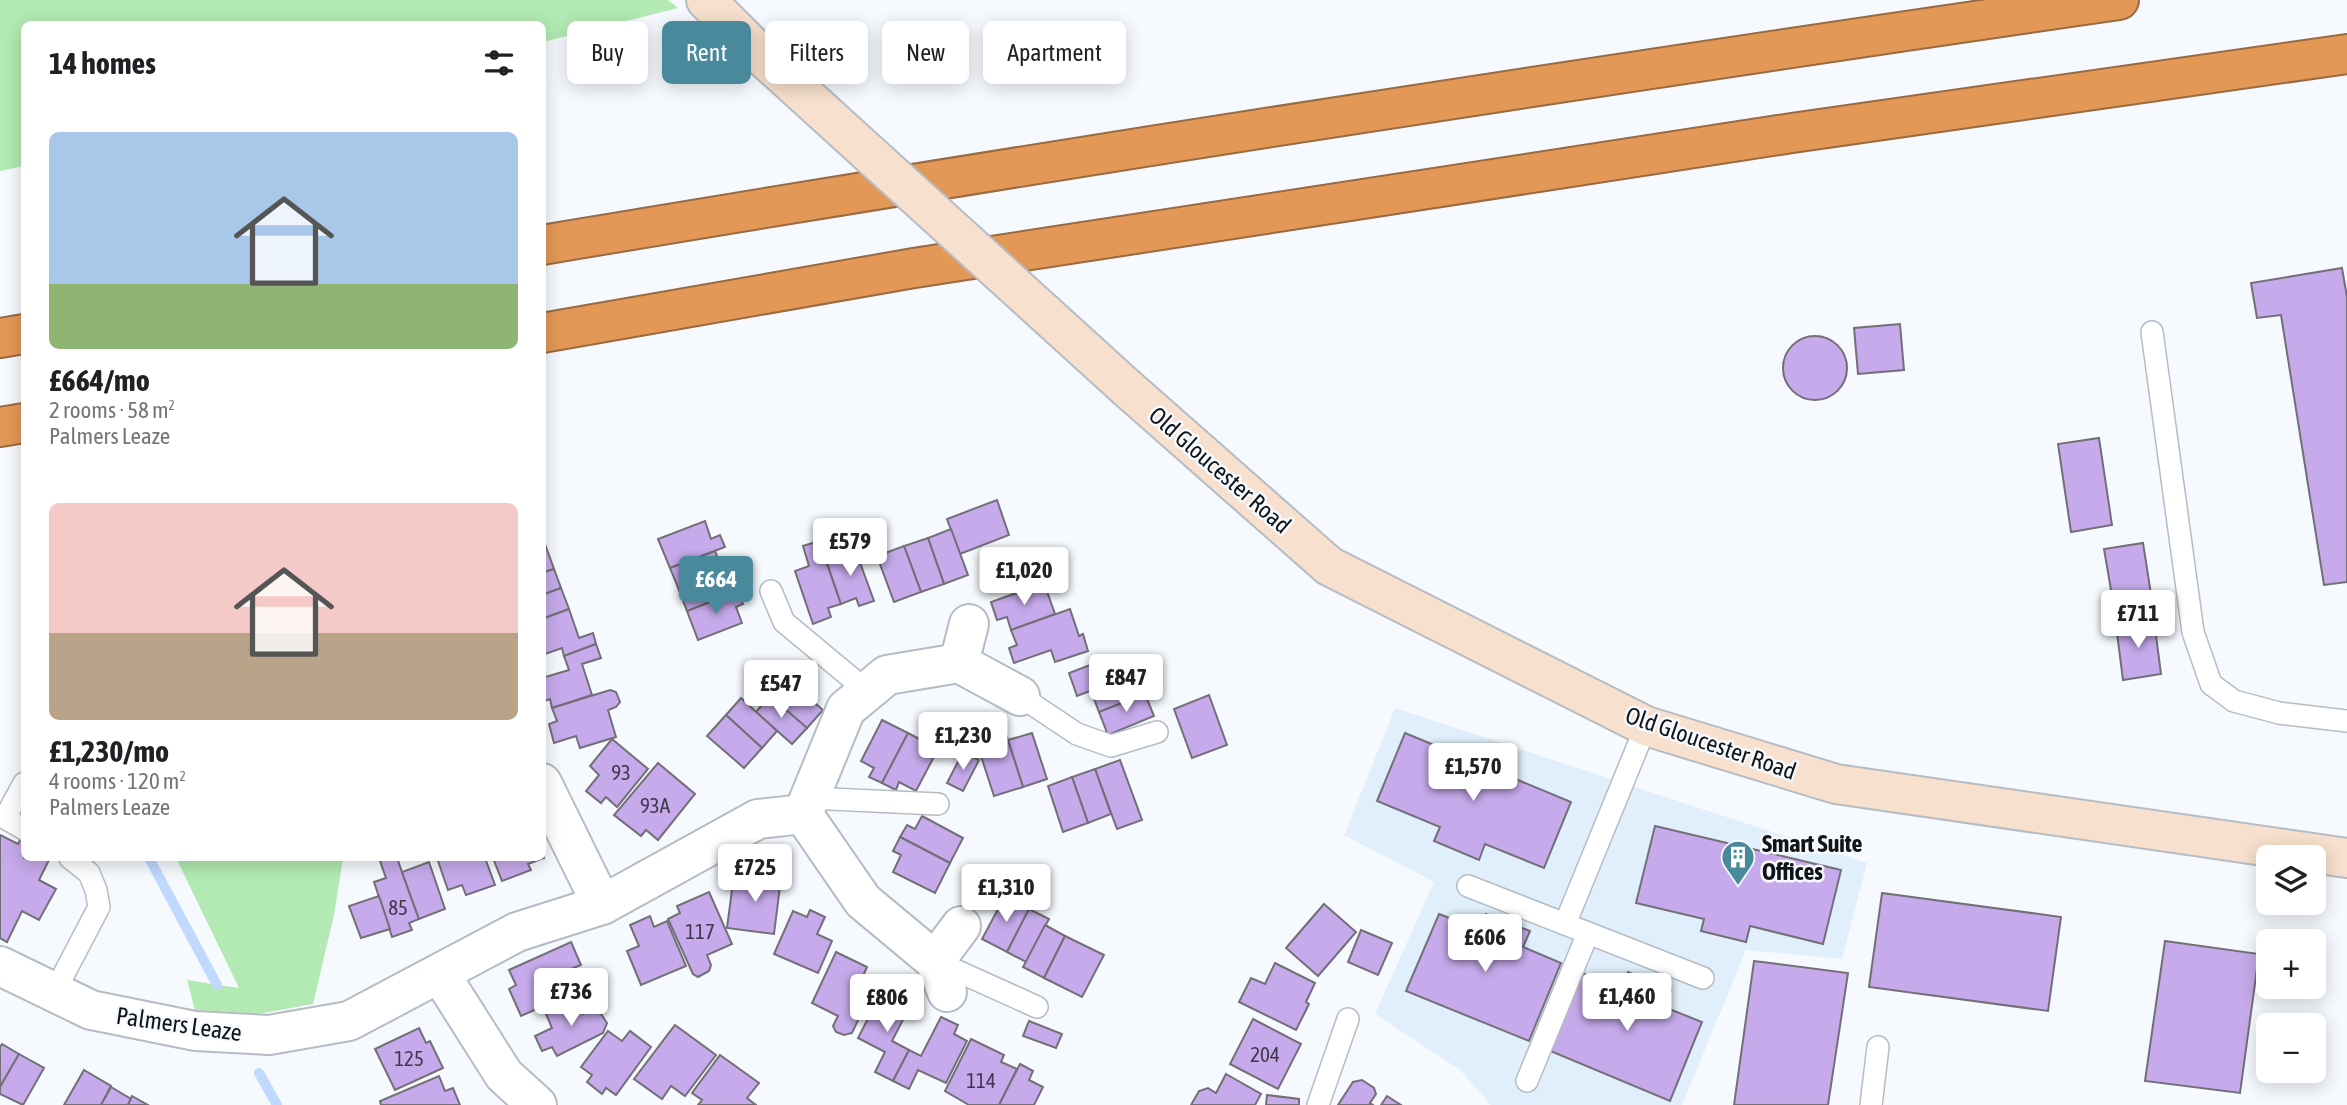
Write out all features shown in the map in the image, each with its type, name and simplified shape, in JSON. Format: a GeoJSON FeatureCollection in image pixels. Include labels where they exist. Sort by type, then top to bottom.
{"type":"FeatureCollection","features":[{"type":"Feature","properties":{"kind":"highway"},"geometry":{"type":"LineString","coordinates":[[546,244],[822,198],[1744,54],[2119,0]]}},
{"type":"Feature","properties":{"kind":"highway"},"geometry":{"type":"LineString","coordinates":[[546,332],[996,256],[1792,133],[2347,54]]}},
{"type":"Feature","properties":{"kind":"highway"},"geometry":{"type":"LineString","coordinates":[[0,338],[21,334]]}},
{"type":"Feature","properties":{"kind":"highway"},"geometry":{"type":"LineString","coordinates":[[0,427],[21,424]]}},
{"type":"Feature","properties":{"kind":"main road","name":"Old Gloucester Road"},"geometry":{"type":"LineString","coordinates":[[706,0],[764,58],[1127,388],[1329,566],[1646,726],[1836,785],[2347,858]]}},
{"type":"Feature","properties":{"kind":"street"},"geometry":{"type":"LineString","coordinates":[[959,663],[969,624]]}},
{"type":"Feature","properties":{"kind":"street"},"geometry":{"type":"LineString","coordinates":[[961,926],[941,976],[863,901],[806,806],[846,709],[887,675],[959,663],[1020,696]]}},
{"type":"Feature","properties":{"kind":"street"},"geometry":{"type":"LineString","coordinates":[[546,791],[602,905]]}},
{"type":"Feature","properties":{"kind":"street","name":"Palmers Leaze"},"geometry":{"type":"LineString","coordinates":[[0,966],[91,1010],[195,1031],[269,1035],[349,1021],[517,932],[602,905],[758,819],[806,806]]}},
{"type":"Feature","properties":{"kind":"street"},"geometry":{"type":"LineString","coordinates":[[440,974],[505,1075],[537,1105]]}},
{"type":"Feature","properties":{"kind":"lane"},"geometry":{"type":"LineString","coordinates":[[2152,332],[2193,632],[2211,684],[2234,701],[2256,707],[2279,713],[2347,721]]}},
{"type":"Feature","properties":{"kind":"lane"},"geometry":{"type":"LineString","coordinates":[[771,591],[784,622],[867,691]]}},
{"type":"Feature","properties":{"kind":"lane"},"geometry":{"type":"LineString","coordinates":[[1020,696],[1077,734],[1111,746],[1157,732]]}},
{"type":"Feature","properties":{"kind":"lane"},"geometry":{"type":"LineString","coordinates":[[1565,924],[1646,726]]}},
{"type":"Feature","properties":{"kind":"lane"},"geometry":{"type":"LineString","coordinates":[[21,789],[5,818],[21,828]]}},
{"type":"Feature","properties":{"kind":"lane"},"geometry":{"type":"LineString","coordinates":[[806,806],[938,804]]}},
{"type":"Feature","properties":{"kind":"lane"},"geometry":{"type":"LineString","coordinates":[[54,993],[99,907],[89,873],[74,861]]}},
{"type":"Feature","properties":{"kind":"lane"},"geometry":{"type":"LineString","coordinates":[[1468,886],[1703,978]]}},
{"type":"Feature","properties":{"kind":"lane"},"geometry":{"type":"LineString","coordinates":[[1527,1081],[1588,933]]}},
{"type":"Feature","properties":{"kind":"lane"},"geometry":{"type":"LineString","coordinates":[[941,976],[1037,1007]]}},
{"type":"Feature","properties":{"kind":"lane"},"geometry":{"type":"LineString","coordinates":[[1318,1105],[1348,1019]]}},
{"type":"Feature","properties":{"kind":"lane"},"geometry":{"type":"LineString","coordinates":[[1871,1105],[1878,1047]]}},
{"type":"Feature","properties":{"kind":"shaded area"},"geometry":{"type":"Polygon","coordinates":[[[1395,708],[1867,863],[1842,959],[1746,950],[1682,1105],[1491,1105],[1460,1070],[1375,1014],[1434,882],[1344,835],[1395,708]]]}},
{"type":"Feature","properties":{"kind":"green space"},"geometry":{"type":"Polygon","coordinates":[[[0,0],[668,0],[678,8],[626,21],[567,21],[567,36],[546,41],[546,21],[21,21],[21,167],[0,171],[0,0]]]}},
{"type":"Feature","properties":{"kind":"green space"},"geometry":{"type":"Polygon","coordinates":[[[177,861],[343,861],[334,915],[313,1004],[258,1014],[195,1010],[187,980],[239,988],[177,861]]]}},
{"type":"Feature","properties":{"kind":"building"},"geometry":{"type":"Polygon","coordinates":[[[2342,268],[2347,297],[2347,582],[2324,585],[2281,315],[2257,318],[2251,283],[2342,268]]]}},
{"type":"Feature","properties":{"kind":"building"},"geometry":{"type":"Polygon","coordinates":[[[1900,324],[1904,370],[1858,374],[1854,328],[1900,324]]]}},
{"type":"Feature","properties":{"kind":"building"},"geometry":{"type":"Polygon","coordinates":[[[1809,336],[1821,336],[1838,345],[1845,356],[1845,380],[1838,391],[1821,400],[1809,400],[1797,395],[1788,386],[1783,374],[1783,362],[1788,350],[1797,341],[1809,336]]]}},
{"type":"Feature","properties":{"kind":"building"},"geometry":{"type":"Polygon","coordinates":[[[2099,438],[2112,525],[2071,532],[2058,444],[2099,438]]]}},
{"type":"Feature","properties":{"kind":"building"},"geometry":{"type":"Polygon","coordinates":[[[997,500],[1009,535],[960,554],[947,519],[997,500]]]}},
{"type":"Feature","properties":{"kind":"building"},"geometry":{"type":"Polygon","coordinates":[[[705,521],[711,539],[720,535],[725,547],[670,568],[658,539],[705,521]]]}},
{"type":"Feature","properties":{"kind":"building"},"geometry":{"type":"Polygon","coordinates":[[[951,529],[968,575],[944,584],[928,538],[951,529]]]}},
{"type":"Feature","properties":{"kind":"building"},"geometry":{"type":"Polygon","coordinates":[[[928,538],[944,584],[921,592],[904,546],[928,538]]]}},
{"type":"Feature","properties":{"kind":"building"},"geometry":{"type":"Polygon","coordinates":[[[819,541],[841,604],[828,608],[831,617],[813,624],[795,571],[809,566],[803,546],[819,541]]]}},
{"type":"Feature","properties":{"kind":"building"},"geometry":{"type":"Polygon","coordinates":[[[2143,543],[2153,607],[2115,613],[2104,549],[2143,543]]]}},
{"type":"Feature","properties":{"kind":"building"},"geometry":{"type":"Polygon","coordinates":[[[904,546],[921,592],[894,602],[877,556],[904,546]]]}},
{"type":"Feature","properties":{"kind":"building"},"geometry":{"type":"Polygon","coordinates":[[[546,547],[554,569],[546,572],[546,547]]]}},
{"type":"Feature","properties":{"kind":"building"},"geometry":{"type":"Polygon","coordinates":[[[855,549],[874,601],[859,606],[856,598],[841,604],[826,560],[855,549]]]}},
{"type":"Feature","properties":{"kind":"building"},"geometry":{"type":"Polygon","coordinates":[[[715,551],[723,572],[679,590],[670,568],[715,551]]]}},
{"type":"Feature","properties":{"kind":"building"},"geometry":{"type":"Polygon","coordinates":[[[554,569],[561,588],[546,594],[546,572],[554,569]]]}},
{"type":"Feature","properties":{"kind":"building"},"geometry":{"type":"Polygon","coordinates":[[[723,572],[732,594],[687,611],[679,590],[723,572]]]}},
{"type":"Feature","properties":{"kind":"building"},"geometry":{"type":"Polygon","coordinates":[[[1044,583],[1055,614],[1011,630],[1007,617],[997,620],[991,602],[1044,583]]]}},
{"type":"Feature","properties":{"kind":"building"},"geometry":{"type":"Polygon","coordinates":[[[561,588],[569,609],[546,618],[546,594],[561,588]]]}},
{"type":"Feature","properties":{"kind":"building"},"geometry":{"type":"Polygon","coordinates":[[[738,591],[743,604],[736,607],[742,623],[698,640],[687,611],[738,591]]]}},
{"type":"Feature","properties":{"kind":"building"},"geometry":{"type":"Polygon","coordinates":[[[569,609],[579,638],[593,633],[596,644],[564,656],[562,648],[546,654],[546,618],[569,609]]]}},
{"type":"Feature","properties":{"kind":"building"},"geometry":{"type":"Polygon","coordinates":[[[1070,609],[1079,636],[1083,634],[1088,651],[1055,662],[1051,650],[1014,663],[1009,648],[1017,645],[1011,630],[1070,609]]]}},
{"type":"Feature","properties":{"kind":"building"},"geometry":{"type":"Polygon","coordinates":[[[2154,620],[2161,674],[2123,680],[2116,625],[2154,620]]]}},
{"type":"Feature","properties":{"kind":"building"},"geometry":{"type":"Polygon","coordinates":[[[596,644],[601,658],[582,664],[592,695],[552,708],[550,699],[546,700],[546,677],[569,670],[564,656],[596,644]]]}},
{"type":"Feature","properties":{"kind":"building"},"geometry":{"type":"Polygon","coordinates":[[[1116,655],[1125,678],[1077,696],[1069,673],[1116,655]]]}},
{"type":"Feature","properties":{"kind":"building"},"geometry":{"type":"Polygon","coordinates":[[[1136,673],[1145,694],[1099,712],[1091,691],[1136,673]]]}},
{"type":"Feature","properties":{"kind":"building"},"geometry":{"type":"Polygon","coordinates":[[[774,674],[783,682],[787,678],[823,710],[807,728],[761,689],[774,674]]]}},
{"type":"Feature","properties":{"kind":"building"},"geometry":{"type":"Polygon","coordinates":[[[610,690],[616,692],[620,702],[608,710],[616,737],[580,748],[576,736],[554,743],[549,724],[557,721],[552,708],[610,690]]]}},
{"type":"Feature","properties":{"kind":"building"},"geometry":{"type":"Polygon","coordinates":[[[1145,694],[1154,716],[1108,735],[1099,712],[1145,694]]]}},
{"type":"Feature","properties":{"kind":"building"},"geometry":{"type":"Polygon","coordinates":[[[1209,695],[1227,745],[1192,758],[1174,709],[1209,695]]]}},
{"type":"Feature","properties":{"kind":"building"},"geometry":{"type":"Polygon","coordinates":[[[770,696],[807,728],[792,744],[756,712],[770,696]]]}},
{"type":"Feature","properties":{"kind":"building"},"geometry":{"type":"Polygon","coordinates":[[[741,698],[777,731],[762,748],[726,715],[741,698]]]}},
{"type":"Feature","properties":{"kind":"building"},"geometry":{"type":"Polygon","coordinates":[[[726,715],[762,748],[744,768],[707,736],[726,715]]]}},
{"type":"Feature","properties":{"kind":"building"},"geometry":{"type":"Polygon","coordinates":[[[882,720],[908,733],[882,783],[869,777],[874,768],[861,761],[882,720]]]}},
{"type":"Feature","properties":{"kind":"building"},"geometry":{"type":"Polygon","coordinates":[[[908,733],[938,749],[916,791],[899,782],[896,790],[882,783],[908,733]]]}},
{"type":"Feature","properties":{"kind":"building"},"geometry":{"type":"Polygon","coordinates":[[[1032,733],[1047,779],[1023,787],[1008,740],[1032,733]]]}},
{"type":"Feature","properties":{"kind":"building"},"geometry":{"type":"Polygon","coordinates":[[[1405,733],[1571,802],[1544,868],[1485,844],[1479,860],[1434,841],[1440,827],[1377,801],[1405,733]]]}},
{"type":"Feature","properties":{"kind":"building"},"geometry":{"type":"Polygon","coordinates":[[[1006,734],[1023,787],[994,796],[979,750],[993,746],[991,739],[1006,734]]]}},
{"type":"Feature","properties":{"kind":"building"},"geometry":{"type":"Polygon","coordinates":[[[612,739],[648,769],[617,807],[606,797],[601,803],[586,791],[599,775],[590,766],[612,739]]]}},
{"type":"Feature","properties":{"kind":"building"},"geometry":{"type":"Polygon","coordinates":[[[963,752],[979,760],[963,791],[947,783],[963,752]]]}},
{"type":"Feature","properties":{"kind":"building"},"geometry":{"type":"Polygon","coordinates":[[[1120,760],[1142,820],[1117,829],[1095,769],[1120,760]]]}},
{"type":"Feature","properties":{"kind":"building"},"geometry":{"type":"Polygon","coordinates":[[[658,763],[695,794],[658,840],[646,830],[641,836],[614,815],[658,763]]]}},
{"type":"Feature","properties":{"kind":"building"},"geometry":{"type":"Polygon","coordinates":[[[1095,769],[1111,814],[1088,823],[1072,777],[1095,769]]]}},
{"type":"Feature","properties":{"kind":"building"},"geometry":{"type":"Polygon","coordinates":[[[1072,777],[1088,823],[1063,832],[1048,786],[1072,777]]]}},
{"type":"Feature","properties":{"kind":"building"},"geometry":{"type":"Polygon","coordinates":[[[922,816],[963,838],[950,863],[900,837],[907,825],[915,829],[922,816]]]}},
{"type":"Feature","properties":{"kind":"building","name":"Smart Suite Offices"},"geometry":{"type":"Polygon","coordinates":[[[1655,826],[1841,870],[1823,944],[1750,926],[1746,942],[1701,931],[1704,919],[1636,903],[1655,826]]]}},
{"type":"Feature","properties":{"kind":"building"},"geometry":{"type":"Polygon","coordinates":[[[0,835],[18,844],[21,840],[21,861],[48,861],[39,880],[56,889],[39,920],[22,911],[7,942],[0,938],[0,835]]]}},
{"type":"Feature","properties":{"kind":"building"},"geometry":{"type":"Polygon","coordinates":[[[900,837],[950,863],[935,893],[893,872],[901,855],[893,851],[900,837]]]}},
{"type":"Feature","properties":{"kind":"building"},"geometry":{"type":"Polygon","coordinates":[[[380,861],[398,861],[419,919],[409,923],[412,930],[392,937],[374,882],[386,878],[380,861]]]}},
{"type":"Feature","properties":{"kind":"building"},"geometry":{"type":"Polygon","coordinates":[[[438,861],[486,861],[495,885],[466,895],[462,885],[448,890],[438,861]]]}},
{"type":"Feature","properties":{"kind":"building"},"geometry":{"type":"Polygon","coordinates":[[[494,861],[536,861],[528,864],[531,870],[502,881],[494,861]]]}},
{"type":"Feature","properties":{"kind":"building"},"geometry":{"type":"Polygon","coordinates":[[[429,862],[445,909],[419,919],[402,872],[429,862]]]}},
{"type":"Feature","properties":{"kind":"building"},"geometry":{"type":"Polygon","coordinates":[[[749,874],[781,878],[774,934],[727,928],[733,882],[748,883],[749,874]]]}},
{"type":"Feature","properties":{"kind":"building"},"geometry":{"type":"Polygon","coordinates":[[[709,892],[732,944],[707,955],[711,965],[709,971],[698,977],[693,974],[668,919],[680,913],[677,906],[709,892]]]}},
{"type":"Feature","properties":{"kind":"building"},"geometry":{"type":"Polygon","coordinates":[[[1882,893],[2061,917],[2048,1011],[1869,987],[1882,893]]]}},
{"type":"Feature","properties":{"kind":"building"},"geometry":{"type":"Polygon","coordinates":[[[379,896],[390,929],[361,938],[349,906],[379,896]]]}},
{"type":"Feature","properties":{"kind":"building"},"geometry":{"type":"Polygon","coordinates":[[[1005,896],[1029,909],[1007,952],[982,939],[1005,896]]]}},
{"type":"Feature","properties":{"kind":"building"},"geometry":{"type":"Polygon","coordinates":[[[1324,904],[1356,932],[1318,976],[1286,948],[1324,904]]]}},
{"type":"Feature","properties":{"kind":"building"},"geometry":{"type":"Polygon","coordinates":[[[1029,909],[1049,919],[1026,962],[1007,952],[1029,909]]]}},
{"type":"Feature","properties":{"kind":"building"},"geometry":{"type":"Polygon","coordinates":[[[810,910],[825,917],[817,934],[832,941],[818,973],[774,954],[793,911],[807,917],[810,910]]]}},
{"type":"Feature","properties":{"kind":"building"},"geometry":{"type":"Polygon","coordinates":[[[1439,914],[1480,930],[1486,914],[1530,931],[1523,947],[1561,963],[1529,1041],[1406,991],[1439,914]]]}},
{"type":"Feature","properties":{"kind":"building"},"geometry":{"type":"Polygon","coordinates":[[[650,916],[654,927],[667,921],[686,966],[641,985],[627,951],[639,946],[630,925],[650,916]]]}},
{"type":"Feature","properties":{"kind":"building"},"geometry":{"type":"Polygon","coordinates":[[[1045,925],[1065,936],[1044,978],[1023,967],[1045,925]]]}},
{"type":"Feature","properties":{"kind":"building"},"geometry":{"type":"Polygon","coordinates":[[[1361,930],[1392,943],[1378,975],[1348,962],[1361,930]]]}},
{"type":"Feature","properties":{"kind":"building"},"geometry":{"type":"Polygon","coordinates":[[[1065,936],[1104,955],[1082,997],[1044,978],[1065,936]]]}},
{"type":"Feature","properties":{"kind":"building"},"geometry":{"type":"Polygon","coordinates":[[[2165,941],[2256,954],[2256,976],[2240,1093],[2145,1081],[2165,941]]]}},
{"type":"Feature","properties":{"kind":"building"},"geometry":{"type":"Polygon","coordinates":[[[571,942],[581,965],[561,973],[571,994],[521,1016],[509,989],[516,985],[509,970],[571,942]]]}},
{"type":"Feature","properties":{"kind":"building"},"geometry":{"type":"Polygon","coordinates":[[[836,952],[867,967],[863,976],[876,982],[852,1033],[844,1035],[836,1032],[833,1026],[838,1016],[812,1003],[836,952]]]}},
{"type":"Feature","properties":{"kind":"building"},"geometry":{"type":"Polygon","coordinates":[[[1754,961],[1848,973],[1828,1105],[1734,1105],[1754,961]]]}},
{"type":"Feature","properties":{"kind":"building"},"geometry":{"type":"Polygon","coordinates":[[[1275,963],[1315,983],[1306,1002],[1309,1004],[1296,1030],[1239,1002],[1251,978],[1265,984],[1275,963]]]}},
{"type":"Feature","properties":{"kind":"building"},"geometry":{"type":"Polygon","coordinates":[[[1580,972],[1621,989],[1628,972],[1671,990],[1664,1007],[1702,1022],[1670,1101],[1548,1050],[1580,972]]]}},
{"type":"Feature","properties":{"kind":"building"},"geometry":{"type":"Polygon","coordinates":[[[880,995],[895,1003],[899,995],[912,1002],[892,1041],[909,1050],[893,1081],[875,1072],[885,1052],[858,1038],[880,995]]]}},
{"type":"Feature","properties":{"kind":"building"},"geometry":{"type":"Polygon","coordinates":[[[576,999],[583,1014],[590,1011],[601,1014],[607,1023],[603,1033],[557,1056],[552,1047],[542,1051],[535,1036],[552,1028],[546,1014],[576,999]]]}},
{"type":"Feature","properties":{"kind":"building"},"geometry":{"type":"Polygon","coordinates":[[[941,1017],[958,1025],[954,1034],[967,1041],[946,1083],[918,1070],[909,1089],[893,1081],[909,1050],[921,1056],[941,1017]]]}},
{"type":"Feature","properties":{"kind":"building"},"geometry":{"type":"Polygon","coordinates":[[[1253,1019],[1301,1044],[1278,1089],[1230,1064],[1253,1019]]]}},
{"type":"Feature","properties":{"kind":"building"},"geometry":{"type":"Polygon","coordinates":[[[1029,1021],[1062,1034],[1056,1048],[1023,1036],[1029,1021]]]}},
{"type":"Feature","properties":{"kind":"building"},"geometry":{"type":"Polygon","coordinates":[[[675,1025],[716,1055],[685,1096],[671,1086],[662,1099],[634,1079],[675,1025]]]}},
{"type":"Feature","properties":{"kind":"building"},"geometry":{"type":"Polygon","coordinates":[[[419,1028],[426,1043],[430,1041],[443,1068],[395,1090],[375,1049],[419,1028]]]}},
{"type":"Feature","properties":{"kind":"building"},"geometry":{"type":"Polygon","coordinates":[[[608,1031],[622,1041],[630,1031],[651,1047],[616,1095],[606,1088],[602,1094],[587,1082],[592,1075],[581,1067],[608,1031]]]}},
{"type":"Feature","properties":{"kind":"building"},"geometry":{"type":"Polygon","coordinates":[[[971,1039],[1004,1055],[1001,1062],[1017,1069],[999,1105],[969,1105],[945,1091],[971,1039]]]}},
{"type":"Feature","properties":{"kind":"building"},"geometry":{"type":"Polygon","coordinates":[[[2,1044],[19,1054],[0,1087],[0,1047],[2,1044]]]}},
{"type":"Feature","properties":{"kind":"building"},"geometry":{"type":"Polygon","coordinates":[[[19,1054],[44,1068],[23,1105],[0,1094],[0,1087],[19,1054]]]}},
{"type":"Feature","properties":{"kind":"building"},"geometry":{"type":"Polygon","coordinates":[[[720,1055],[759,1083],[747,1098],[756,1105],[698,1105],[702,1100],[692,1093],[720,1055]]]}},
{"type":"Feature","properties":{"kind":"building"},"geometry":{"type":"Polygon","coordinates":[[[1020,1064],[1033,1071],[1029,1080],[1043,1087],[1034,1105],[999,1105],[1020,1064]]]}},
{"type":"Feature","properties":{"kind":"building"},"geometry":{"type":"Polygon","coordinates":[[[84,1070],[111,1086],[101,1105],[64,1105],[84,1070]]]}},
{"type":"Feature","properties":{"kind":"building"},"geometry":{"type":"Polygon","coordinates":[[[1226,1074],[1261,1094],[1255,1105],[1191,1105],[1199,1091],[1208,1088],[1216,1093],[1226,1074]]]}},
{"type":"Feature","properties":{"kind":"building"},"geometry":{"type":"Polygon","coordinates":[[[439,1076],[445,1091],[453,1088],[460,1105],[381,1105],[380,1101],[439,1076]]]}},
{"type":"Feature","properties":{"kind":"building"},"geometry":{"type":"Polygon","coordinates":[[[1362,1080],[1374,1088],[1376,1094],[1370,1103],[1373,1105],[1338,1105],[1353,1082],[1362,1080]]]}},
{"type":"Feature","properties":{"kind":"building"},"geometry":{"type":"Polygon","coordinates":[[[111,1087],[131,1099],[128,1105],[101,1105],[111,1087]]]}},
{"type":"Feature","properties":{"kind":"building"},"geometry":{"type":"Polygon","coordinates":[[[1267,1095],[1299,1099],[1299,1105],[1266,1105],[1267,1095]]]}},
{"type":"Feature","properties":{"kind":"building"},"geometry":{"type":"Polygon","coordinates":[[[132,1096],[148,1105],[128,1105],[132,1096]]]}},
{"type":"Feature","properties":{"kind":"building"},"geometry":{"type":"Polygon","coordinates":[[[1387,1096],[1401,1105],[1381,1105],[1387,1096]]]}},
{"type":"Feature","properties":{"kind":"waterway"},"geometry":{"type":"LineString","coordinates":[[151,861],[217,985]]}},
{"type":"Feature","properties":{"kind":"waterway"},"geometry":{"type":"LineString","coordinates":[[259,1073],[277,1105]]}},
{"type":"Feature","properties":{"kind":"place","name":"Smart Suite Offices"},"geometry":{"type":"Point","coordinates":[1738,887]}}]}
